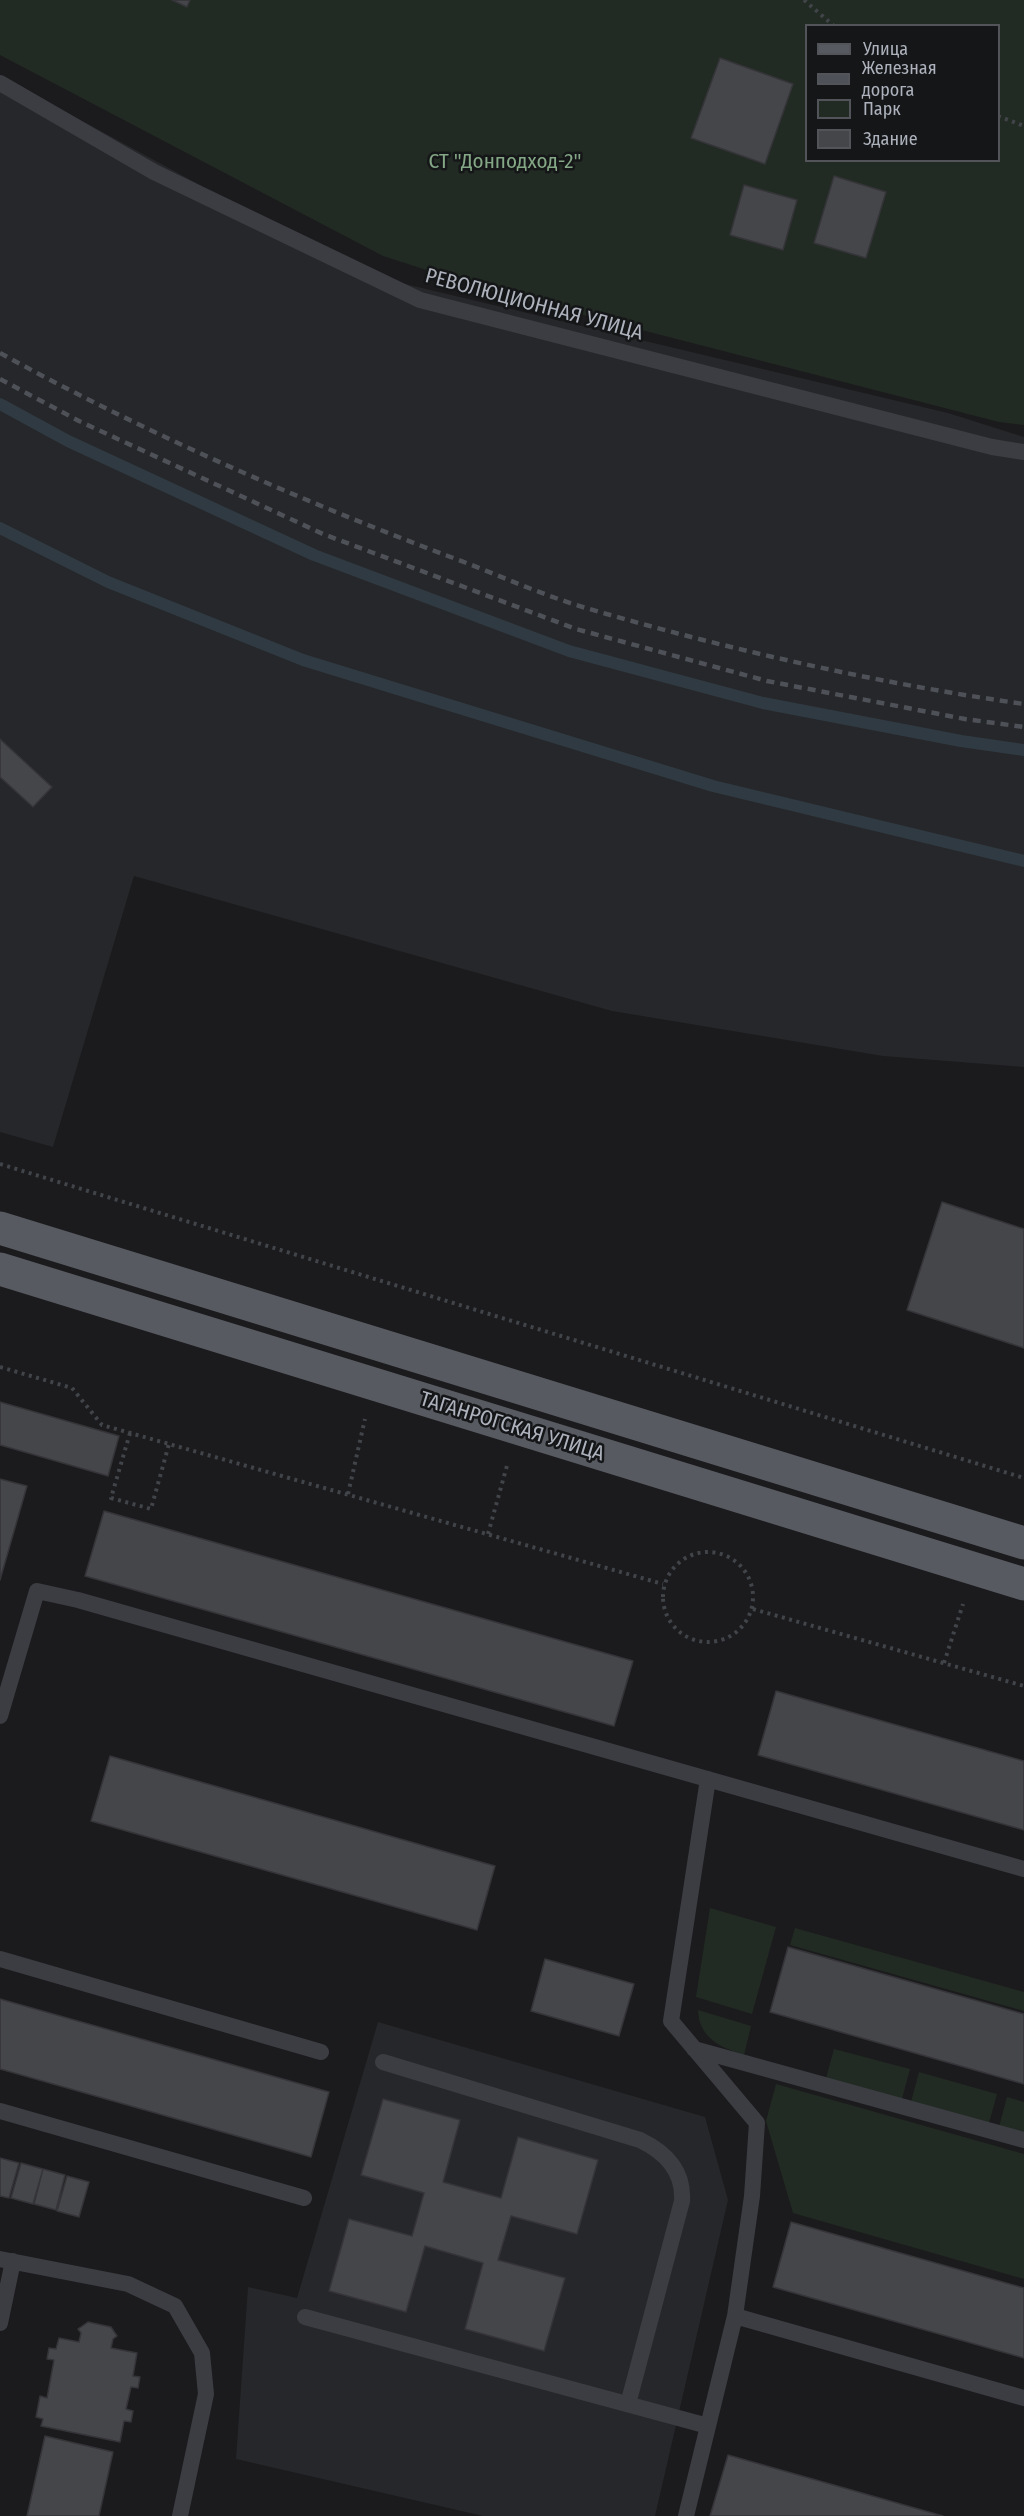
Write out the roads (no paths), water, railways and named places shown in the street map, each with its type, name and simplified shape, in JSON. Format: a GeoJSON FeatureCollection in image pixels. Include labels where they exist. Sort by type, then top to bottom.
{"type":"FeatureCollection","features":[{"type":"Feature","properties":{"kind":"main road","name":"ТАГАНРОГСКАЯ УЛИЦА"},"geometry":{"type":"LineString","coordinates":[[0,1228],[1024,1543]]}},
{"type":"Feature","properties":{"kind":"main road","name":"ТАГАНРОГСКАЯ УЛИЦА"},"geometry":{"type":"LineString","coordinates":[[0,1269],[1024,1584]]}},
{"type":"Feature","properties":{"kind":"lane","name":"РЕВОЛЮЦИОННАЯ УЛИЦА"},"geometry":{"type":"LineString","coordinates":[[0,83],[154,172],[420,300],[992,447],[1024,452]]}},
{"type":"Feature","properties":{"kind":"lane"},"geometry":{"type":"LineString","coordinates":[[0,1716],[37,1591],[78,1600],[1024,1869]]}},
{"type":"Feature","properties":{"kind":"lane"},"geometry":{"type":"LineString","coordinates":[[686,2516],[735,2316],[752,2196],[757,2123],[671,2021],[708,1779]]}},
{"type":"Feature","properties":{"kind":"lane"},"geometry":{"type":"LineString","coordinates":[[0,1959],[321,2052]]}},
{"type":"Feature","properties":{"kind":"lane"},"geometry":{"type":"LineString","coordinates":[[694,2049],[1024,2140]]}},
{"type":"Feature","properties":{"kind":"lane"},"geometry":{"type":"LineString","coordinates":[[383,2062],[640,2139],[656,2148],[668,2159],[680,2178],[683,2189],[682,2201],[628,2404]]}},
{"type":"Feature","properties":{"kind":"lane"},"geometry":{"type":"LineString","coordinates":[[0,2111],[303,2198]]}},
{"type":"Feature","properties":{"kind":"lane"},"geometry":{"type":"LineString","coordinates":[[0,2323],[7,2260],[128,2284],[175,2306],[201,2353],[206,2394],[180,2516]]}},
{"type":"Feature","properties":{"kind":"lane"},"geometry":{"type":"LineString","coordinates":[[735,2316],[1024,2398]]}},
{"type":"Feature","properties":{"kind":"lane"},"geometry":{"type":"LineString","coordinates":[[305,2317],[708,2426]]}},
{"type":"Feature","properties":{"kind":"waterway"},"geometry":{"type":"LineString","coordinates":[[0,404],[68,441],[314,555],[569,651],[763,703],[961,741],[1024,750]]}},
{"type":"Feature","properties":{"kind":"waterway"},"geometry":{"type":"LineString","coordinates":[[0,528],[108,582],[303,660],[713,786],[1024,861]]}},
{"type":"Feature","properties":{"kind":"railway"},"geometry":{"type":"LineString","coordinates":[[0,353],[164,437],[277,487],[390,534],[568,602],[694,638],[804,664],[913,686],[1024,704]]}},
{"type":"Feature","properties":{"kind":"railway"},"geometry":{"type":"LineString","coordinates":[[0,379],[79,421],[323,534],[576,629],[767,681],[965,719],[1024,727]]}},
{"type":"Feature","properties":{"kind":"park label","name":"СТ \"Донподход-2\""},"geometry":{"type":"Point","coordinates":[505,162]}}]}
